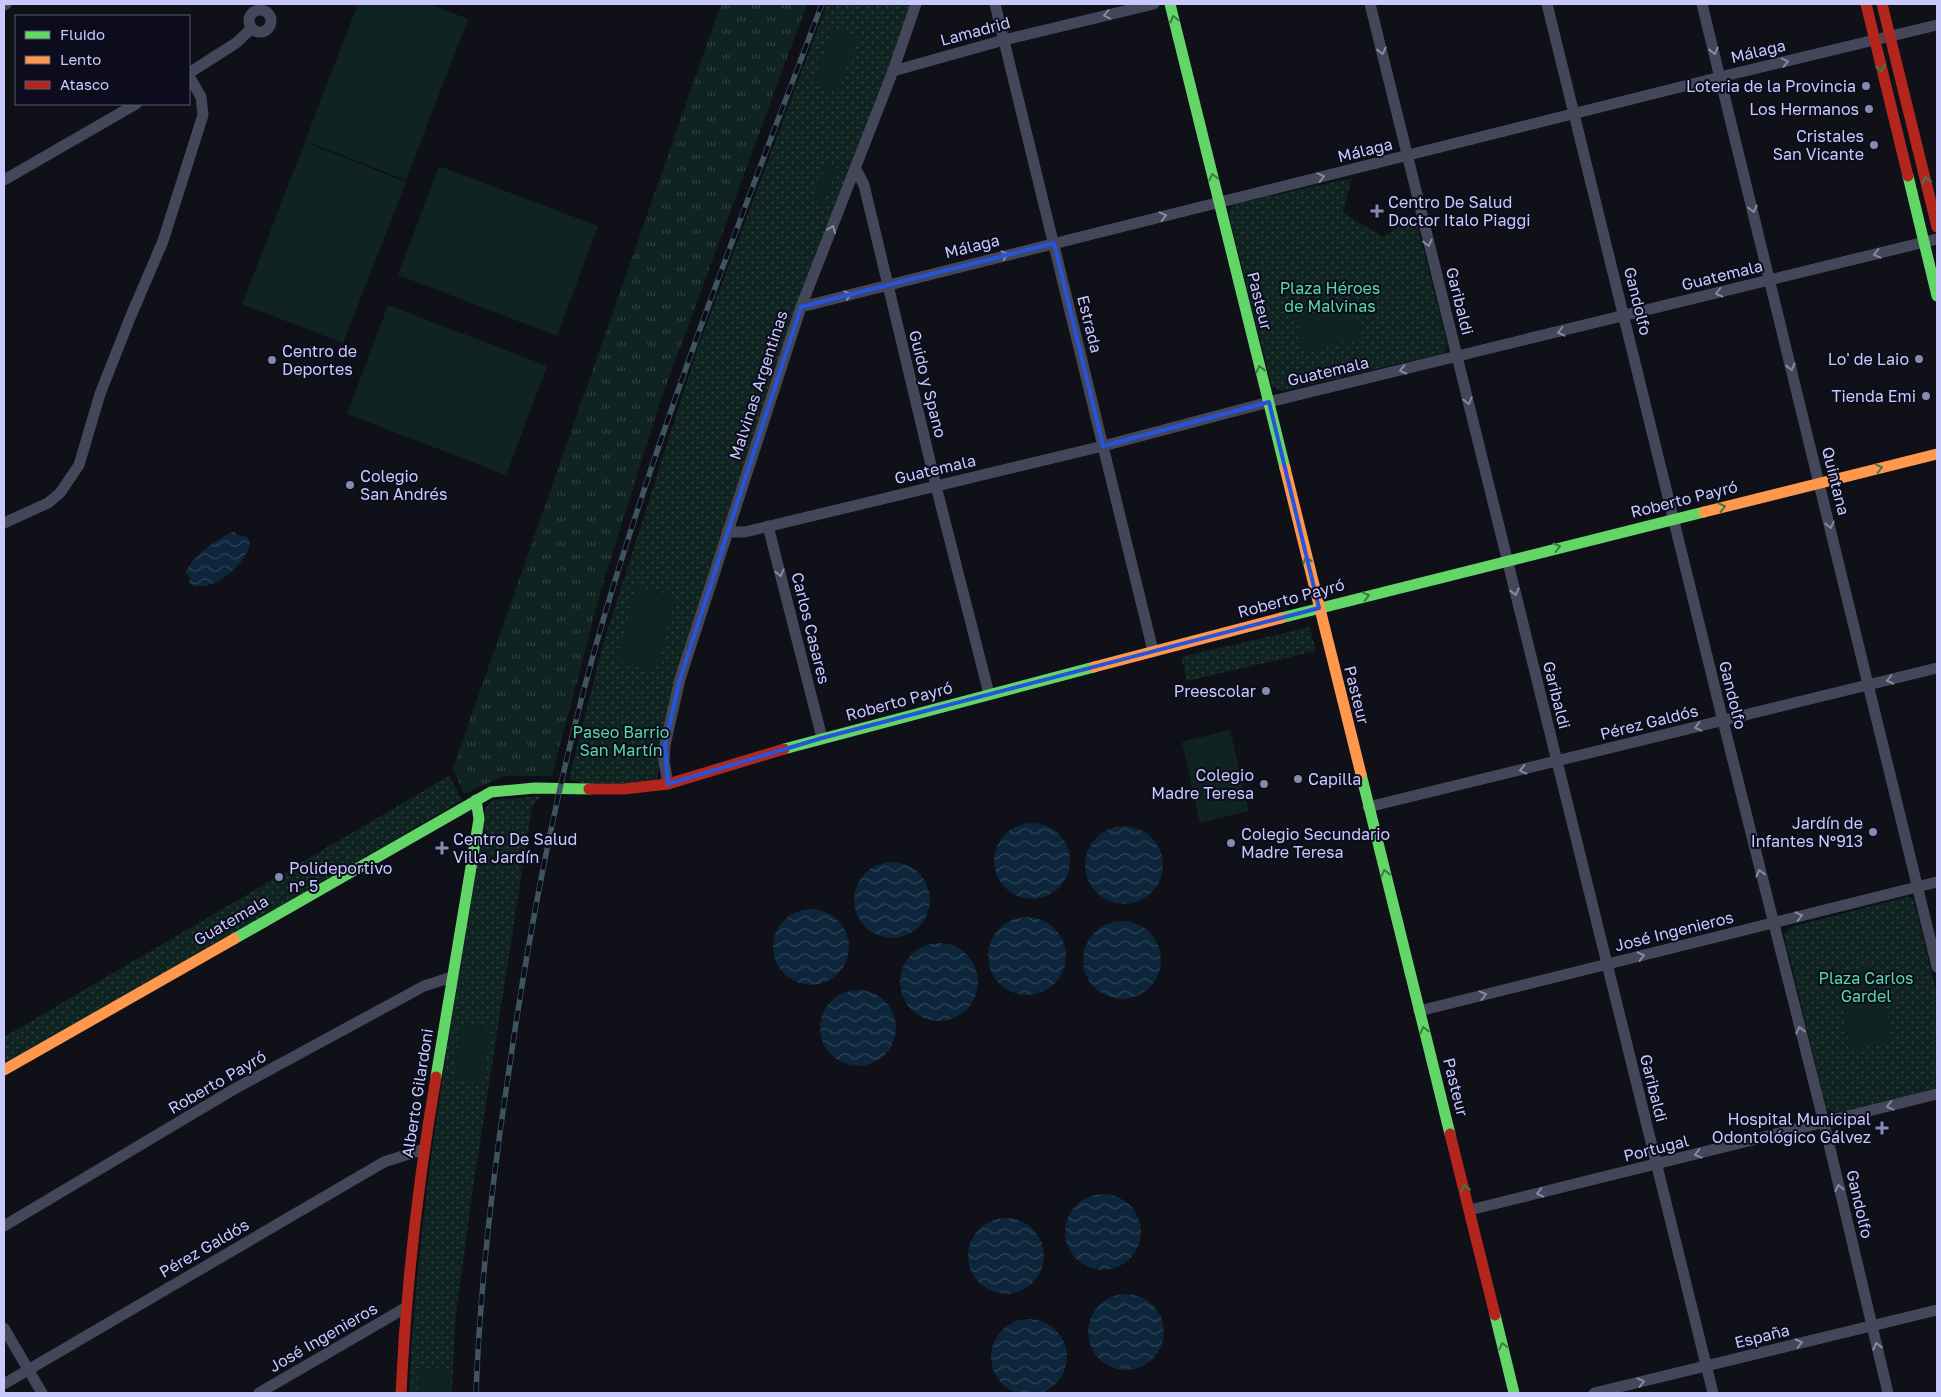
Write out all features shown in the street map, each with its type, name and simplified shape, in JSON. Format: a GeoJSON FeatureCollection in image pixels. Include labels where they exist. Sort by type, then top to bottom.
{"type":"FeatureCollection","features":[{"type":"Feature","properties":{"kind":"street","name":"Malvinas Argentinas"},"geometry":{"type":"LineString","coordinates":[[668,784],[664,761],[671,715],[680,680],[727,532],[801,307],[856,169],[916,4]]}},
{"type":"Feature","properties":{"kind":"street","name":"Estrada"},"geometry":{"type":"LineString","coordinates":[[995,4],[1153,651]]}},
{"type":"Feature","properties":{"kind":"street","name":"Lamadrid"},"geometry":{"type":"LineString","coordinates":[[893,71],[1004,40],[1154,4]]}},
{"type":"Feature","properties":{"kind":"street","name":"Pasteur"},"geometry":{"type":"LineString","coordinates":[[1170,4],[1514,1393]]}},
{"type":"Feature","properties":{"kind":"street","name":"Garibaldi"},"geometry":{"type":"LineString","coordinates":[[1370,4],[1713,1393]]}},
{"type":"Feature","properties":{"kind":"street","name":"Gandolfo"},"geometry":{"type":"LineString","coordinates":[[1547,4],[1824,1123],[1888,1393]]}},
{"type":"Feature","properties":{"kind":"street","name":"Quintana"},"geometry":{"type":"LineString","coordinates":[[1702,4],[1937,966]]}},
{"type":"Feature","properties":{"kind":"street"},"geometry":{"type":"LineString","coordinates":[[1866,4],[1937,296]]}},
{"type":"Feature","properties":{"kind":"street"},"geometry":{"type":"LineString","coordinates":[[1882,4],[1937,227]]}},
{"type":"Feature","properties":{"kind":"street","name":"Málaga"},"geometry":{"type":"LineString","coordinates":[[801,307],[1720,77],[1937,25]]}},
{"type":"Feature","properties":{"kind":"street"},"geometry":{"type":"LineString","coordinates":[[190,72],[236,43],[252,28]]}},
{"type":"Feature","properties":{"kind":"street"},"geometry":{"type":"LineString","coordinates":[[4,523],[48,503],[60,493],[79,465],[100,394],[163,241],[203,115],[201,97],[190,78]]}},
{"type":"Feature","properties":{"kind":"street"},"geometry":{"type":"LineString","coordinates":[[4,180],[134,105]]}},
{"type":"Feature","properties":{"kind":"street","name":"Guido y Spano"},"geometry":{"type":"LineString","coordinates":[[856,169],[864,185],[936,486],[990,694]]}},
{"type":"Feature","properties":{"kind":"street","name":"Guatemala"},"geometry":{"type":"LineString","coordinates":[[727,532],[745,532],[1102,446],[1269,402],[1457,358],[1937,239]]}},
{"type":"Feature","properties":{"kind":"street","name":"Roberto Payró"},"geometry":{"type":"LineString","coordinates":[[631,789],[668,784],[822,738],[1319,608],[1937,454]]}},
{"type":"Feature","properties":{"kind":"street","name":"Carlos Casares"},"geometry":{"type":"LineString","coordinates":[[768,526],[822,738]]}},
{"type":"Feature","properties":{"kind":"street","name":"Pérez Galdós"},"geometry":{"type":"LineString","coordinates":[[1368,806],[1557,762],[1937,668]]}},
{"type":"Feature","properties":{"kind":"street","name":"Guatemala"},"geometry":{"type":"LineString","coordinates":[[4,1070],[491,792],[512,788],[631,789]]}},
{"type":"Feature","properties":{"kind":"street","name":"Alberto Gilardoni"},"geometry":{"type":"LineString","coordinates":[[401,1393],[405,1308],[424,1149],[480,819],[476,800]]}},
{"type":"Feature","properties":{"kind":"street","name":"José Ingenieros"},"geometry":{"type":"LineString","coordinates":[[1419,1011],[1937,882]]}},
{"type":"Feature","properties":{"kind":"street","name":"Roberto Payró"},"geometry":{"type":"LineString","coordinates":[[4,1226],[236,1088],[424,986],[452,977]]}},
{"type":"Feature","properties":{"kind":"street","name":"Portugal"},"geometry":{"type":"LineString","coordinates":[[1470,1210],[1937,1094]]}},
{"type":"Feature","properties":{"kind":"street","name":"Pérez Galdós"},"geometry":{"type":"LineString","coordinates":[[4,1384],[384,1162],[424,1149]]}},
{"type":"Feature","properties":{"kind":"street","name":"José Ingenieros"},"geometry":{"type":"LineString","coordinates":[[259,1393],[405,1308]]}},
{"type":"Feature","properties":{"kind":"street","name":"España"},"geometry":{"type":"LineString","coordinates":[[1594,1393],[1937,1310]]}},
{"type":"Feature","properties":{"kind":"street"},"geometry":{"type":"LineString","coordinates":[[4,1328],[42,1393]]}},
{"type":"Feature","properties":{"kind":"highlighted area"},"geometry":{"type":"Polygon","coordinates":[[[1054,243],[1103,446],[1269,402],[1319,608],[822,738],[668,784],[665,745],[680,679],[801,307],[1054,243]]]}},
{"type":"Feature","properties":{"kind":"green space"},"geometry":{"type":"Polygon","coordinates":[[[358,4],[430,4],[468,19],[406,180],[305,141],[358,4]]]}},
{"type":"Feature","properties":{"kind":"green space"},"geometry":{"type":"Polygon","coordinates":[[[721,4],[807,4],[661,399],[601,590],[552,776],[504,776],[464,794],[453,768],[721,4]]]}},
{"type":"Feature","properties":{"kind":"green space","name":"Paseo Barrio San Martín"},"geometry":{"type":"Polygon","coordinates":[[[827,4],[912,4],[854,161],[662,743],[657,779],[653,783],[582,783],[569,779],[603,644],[698,347],[827,4]]]}},
{"type":"Feature","properties":{"kind":"green space"},"geometry":{"type":"Polygon","coordinates":[[[834,28],[859,38],[836,92],[812,82],[834,28]]]}},
{"type":"Feature","properties":{"kind":"green space"},"geometry":{"type":"Polygon","coordinates":[[[305,142],[406,182],[343,343],[242,304],[305,142]]]}},
{"type":"Feature","properties":{"kind":"green space"},"geometry":{"type":"Polygon","coordinates":[[[826,165],[836,169],[822,205],[812,201],[826,165]]]}},
{"type":"Feature","properties":{"kind":"green space"},"geometry":{"type":"Polygon","coordinates":[[[439,166],[598,226],[557,336],[398,275],[439,166]]]}},
{"type":"Feature","properties":{"kind":"green space","name":"Plaza Héroes de Malvinas"},"geometry":{"type":"Polygon","coordinates":[[[1352,178],[1343,213],[1384,237],[1415,216],[1447,343],[1446,350],[1441,354],[1281,391],[1272,386],[1229,216],[1230,209],[1235,204],[1352,178]]]}},
{"type":"Feature","properties":{"kind":"green space"},"geometry":{"type":"Polygon","coordinates":[[[1354,304],[1362,338],[1304,352],[1296,317],[1354,304]]]}},
{"type":"Feature","properties":{"kind":"green space"},"geometry":{"type":"Polygon","coordinates":[[[388,305],[547,366],[506,475],[347,414],[388,305]]]}},
{"type":"Feature","properties":{"kind":"green space"},"geometry":{"type":"Polygon","coordinates":[[[637,586],[676,596],[655,672],[616,661],[637,586]]]}},
{"type":"Feature","properties":{"kind":"green space"},"geometry":{"type":"Polygon","coordinates":[[[1310,627],[1316,651],[1187,681],[1181,657],[1310,627]]]}},
{"type":"Feature","properties":{"kind":"green space"},"geometry":{"type":"Polygon","coordinates":[[[1230,730],[1249,811],[1200,823],[1182,742],[1230,730]]]}},
{"type":"Feature","properties":{"kind":"green space"},"geometry":{"type":"Polygon","coordinates":[[[449,776],[462,800],[4,1068],[4,1037],[449,776]]]}},
{"type":"Feature","properties":{"kind":"green space"},"geometry":{"type":"Polygon","coordinates":[[[541,796],[532,807],[473,1188],[455,1322],[452,1393],[409,1393],[420,1246],[429,1173],[485,809],[492,800],[541,796]]]}},
{"type":"Feature","properties":{"kind":"green space","name":"Plaza Carlos Gardel"},"geometry":{"type":"Polygon","coordinates":[[[1907,897],[1913,899],[1914,902],[1937,995],[1937,1089],[1834,1114],[1826,1107],[1784,934],[1791,927],[1907,897]]]}},
{"type":"Feature","properties":{"kind":"green space"},"geometry":{"type":"Polygon","coordinates":[[[1876,965],[1893,1041],[1852,1051],[1835,975],[1876,965]]]}},
{"type":"Feature","properties":{"kind":"green space"},"geometry":{"type":"Polygon","coordinates":[[[462,1024],[491,1028],[482,1084],[453,1080],[462,1024]]]}},
{"type":"Feature","properties":{"kind":"green space"},"geometry":{"type":"Polygon","coordinates":[[[421,1368],[450,1370],[448,1393],[420,1393],[421,1368]]]}},
{"type":"Feature","properties":{"kind":"water"},"geometry":{"type":"Polygon","coordinates":[[[234,531],[237,535],[246,536],[250,542],[248,551],[236,568],[218,581],[208,585],[190,584],[189,575],[185,573],[194,559],[213,543],[234,531]]]}},
{"type":"Feature","properties":{"kind":"water"},"geometry":{"type":"Polygon","coordinates":[[[1040,823],[1053,829],[1064,840],[1070,853],[1068,876],[1053,893],[1040,899],[1024,899],[1011,893],[996,876],[994,853],[1000,840],[1017,825],[1040,823]]]}},
{"type":"Feature","properties":{"kind":"water"},"geometry":{"type":"Polygon","coordinates":[[[1124,826],[1139,829],[1151,838],[1160,850],[1163,865],[1160,880],[1151,892],[1139,901],[1124,904],[1109,901],[1097,892],[1088,880],[1085,865],[1088,850],[1097,838],[1109,829],[1124,826]]]}},
{"type":"Feature","properties":{"kind":"water"},"geometry":{"type":"Polygon","coordinates":[[[900,862],[913,868],[924,879],[930,892],[928,915],[913,932],[900,938],[884,938],[871,932],[856,915],[854,892],[860,879],[877,864],[900,862]]]}},
{"type":"Feature","properties":{"kind":"water"},"geometry":{"type":"Polygon","coordinates":[[[819,909],[832,915],[843,926],[849,939],[847,962],[832,979],[819,985],[803,985],[790,979],[775,962],[773,939],[779,926],[796,911],[819,909]]]}},
{"type":"Feature","properties":{"kind":"water"},"geometry":{"type":"Polygon","coordinates":[[[1027,917],[1042,920],[1054,929],[1063,941],[1066,956],[1063,971],[1054,983],[1042,992],[1027,995],[1012,992],[1000,983],[991,971],[988,956],[991,941],[1000,929],[1012,920],[1027,917]]]}},
{"type":"Feature","properties":{"kind":"water"},"geometry":{"type":"Polygon","coordinates":[[[1122,921],[1137,924],[1149,933],[1158,945],[1161,960],[1158,975],[1149,987],[1137,996],[1122,999],[1107,996],[1095,987],[1086,975],[1083,960],[1086,945],[1095,933],[1107,924],[1122,921]]]}},
{"type":"Feature","properties":{"kind":"water"},"geometry":{"type":"Polygon","coordinates":[[[939,943],[954,946],[966,955],[975,967],[978,982],[975,997],[966,1009],[954,1018],[939,1021],[924,1018],[912,1009],[903,997],[900,982],[903,967],[912,955],[924,946],[939,943]]]}},
{"type":"Feature","properties":{"kind":"water"},"geometry":{"type":"Polygon","coordinates":[[[866,990],[879,996],[890,1007],[896,1020],[894,1043],[879,1060],[866,1066],[850,1066],[837,1060],[822,1043],[820,1020],[826,1007],[843,992],[866,990]]]}},
{"type":"Feature","properties":{"kind":"water"},"geometry":{"type":"Polygon","coordinates":[[[1111,1194],[1124,1200],[1135,1211],[1141,1224],[1139,1247],[1124,1264],[1111,1270],[1095,1270],[1082,1264],[1067,1247],[1065,1224],[1071,1211],[1088,1196],[1111,1194]]]}},
{"type":"Feature","properties":{"kind":"water"},"geometry":{"type":"Polygon","coordinates":[[[1014,1218],[1027,1224],[1038,1235],[1044,1248],[1042,1271],[1027,1288],[1014,1294],[998,1294],[985,1288],[970,1271],[968,1248],[974,1235],[991,1220],[1014,1218]]]}},
{"type":"Feature","properties":{"kind":"water"},"geometry":{"type":"Polygon","coordinates":[[[1134,1294],[1147,1300],[1158,1311],[1164,1324],[1162,1347],[1147,1364],[1134,1370],[1118,1370],[1105,1364],[1090,1347],[1088,1324],[1094,1311],[1111,1296],[1134,1294]]]}},
{"type":"Feature","properties":{"kind":"water"},"geometry":{"type":"Polygon","coordinates":[[[1022,1319],[1036,1319],[1050,1325],[1061,1336],[1067,1350],[1064,1372],[1056,1384],[1036,1395],[1022,1395],[1008,1389],[997,1378],[991,1364],[991,1350],[997,1336],[1008,1325],[1022,1319]]]}},
{"type":"Feature","properties":{"kind":"railway"},"geometry":{"type":"LineString","coordinates":[[476,1393],[484,1274],[492,1195],[526,961],[560,788],[588,673],[653,462],[707,309],[822,4]]}},
{"type":"Feature","properties":{"kind":"traffic: fast"},"geometry":{"type":"LineString","coordinates":[[1170,4],[1285,468]]}},
{"type":"Feature","properties":{"kind":"traffic: fast"},"geometry":{"type":"LineString","coordinates":[[1908,176],[1937,296]]}},
{"type":"Feature","properties":{"kind":"traffic: fast"},"geometry":{"type":"LineString","coordinates":[[1281,618],[1704,512]]}},
{"type":"Feature","properties":{"kind":"traffic: fast"},"geometry":{"type":"LineString","coordinates":[[784,749],[1094,667]]}},
{"type":"Feature","properties":{"kind":"traffic: fast"},"geometry":{"type":"LineString","coordinates":[[1361,774],[1450,1134]]}},
{"type":"Feature","properties":{"kind":"traffic: fast"},"geometry":{"type":"LineString","coordinates":[[234,939],[491,792],[535,788],[589,789]]}},
{"type":"Feature","properties":{"kind":"traffic: fast"},"geometry":{"type":"LineString","coordinates":[[436,1077],[479,819],[476,800]]}},
{"type":"Feature","properties":{"kind":"traffic: fast"},"geometry":{"type":"LineString","coordinates":[[1495,1315],[1514,1393]]}},
{"type":"Feature","properties":{"kind":"traffic: slow"},"geometry":{"type":"LineString","coordinates":[[1704,512],[1937,454]]}},
{"type":"Feature","properties":{"kind":"traffic: slow"},"geometry":{"type":"LineString","coordinates":[[1285,468],[1361,774]]}},
{"type":"Feature","properties":{"kind":"traffic: slow"},"geometry":{"type":"LineString","coordinates":[[1094,667],[1281,618]]}},
{"type":"Feature","properties":{"kind":"traffic: slow"},"geometry":{"type":"LineString","coordinates":[[4,1070],[234,939]]}},
{"type":"Feature","properties":{"kind":"traffic: jam"},"geometry":{"type":"LineString","coordinates":[[1866,4],[1908,176]]}},
{"type":"Feature","properties":{"kind":"traffic: jam"},"geometry":{"type":"LineString","coordinates":[[1882,4],[1937,227]]}},
{"type":"Feature","properties":{"kind":"traffic: jam"},"geometry":{"type":"LineString","coordinates":[[589,789],[624,789],[668,784],[784,749]]}},
{"type":"Feature","properties":{"kind":"traffic: jam"},"geometry":{"type":"LineString","coordinates":[[401,1393],[414,1235],[436,1077]]}},
{"type":"Feature","properties":{"kind":"traffic: jam"},"geometry":{"type":"LineString","coordinates":[[1450,1134],[1495,1315]]}},
{"type":"Feature","properties":{"kind":"place","name":"Loteria de la Provincia"},"geometry":{"type":"Point","coordinates":[1866,86]}},
{"type":"Feature","properties":{"kind":"place","name":"Los Hermanos"},"geometry":{"type":"Point","coordinates":[1869,109]}},
{"type":"Feature","properties":{"kind":"place","name":"Cristales San Vicante"},"geometry":{"type":"Point","coordinates":[1874,145]}},
{"type":"Feature","properties":{"kind":"place","name":"Centro De Salud Doctor Italo Piaggi"},"geometry":{"type":"Point","coordinates":[1377,211]}},
{"type":"Feature","properties":{"kind":"place","name":"Lo' de Laio"},"geometry":{"type":"Point","coordinates":[1919,359]}},
{"type":"Feature","properties":{"kind":"place","name":"Centro de Deportes"},"geometry":{"type":"Point","coordinates":[272,360]}},
{"type":"Feature","properties":{"kind":"place","name":"Tienda Emi"},"geometry":{"type":"Point","coordinates":[1926,396]}},
{"type":"Feature","properties":{"kind":"place","name":"Colegio San Andrés"},"geometry":{"type":"Point","coordinates":[350,485]}},
{"type":"Feature","properties":{"kind":"place","name":"Preescolar"},"geometry":{"type":"Point","coordinates":[1266,691]}},
{"type":"Feature","properties":{"kind":"place","name":"Capilla"},"geometry":{"type":"Point","coordinates":[1298,779]}},
{"type":"Feature","properties":{"kind":"place","name":"Colegio Madre Teresa"},"geometry":{"type":"Point","coordinates":[1264,784]}},
{"type":"Feature","properties":{"kind":"place","name":"Jardín de Infantes Nº913"},"geometry":{"type":"Point","coordinates":[1873,832]}},
{"type":"Feature","properties":{"kind":"place","name":"Colegio Secundario Madre Teresa"},"geometry":{"type":"Point","coordinates":[1231,843]}},
{"type":"Feature","properties":{"kind":"place","name":"Centro De Salud Villa Jardín"},"geometry":{"type":"Point","coordinates":[442,848]}},
{"type":"Feature","properties":{"kind":"place","name":"Polideportivo nº 5"},"geometry":{"type":"Point","coordinates":[279,877]}},
{"type":"Feature","properties":{"kind":"place","name":"Hospital Municipal Odontológico Gálvez"},"geometry":{"type":"Point","coordinates":[1882,1128]}}]}
